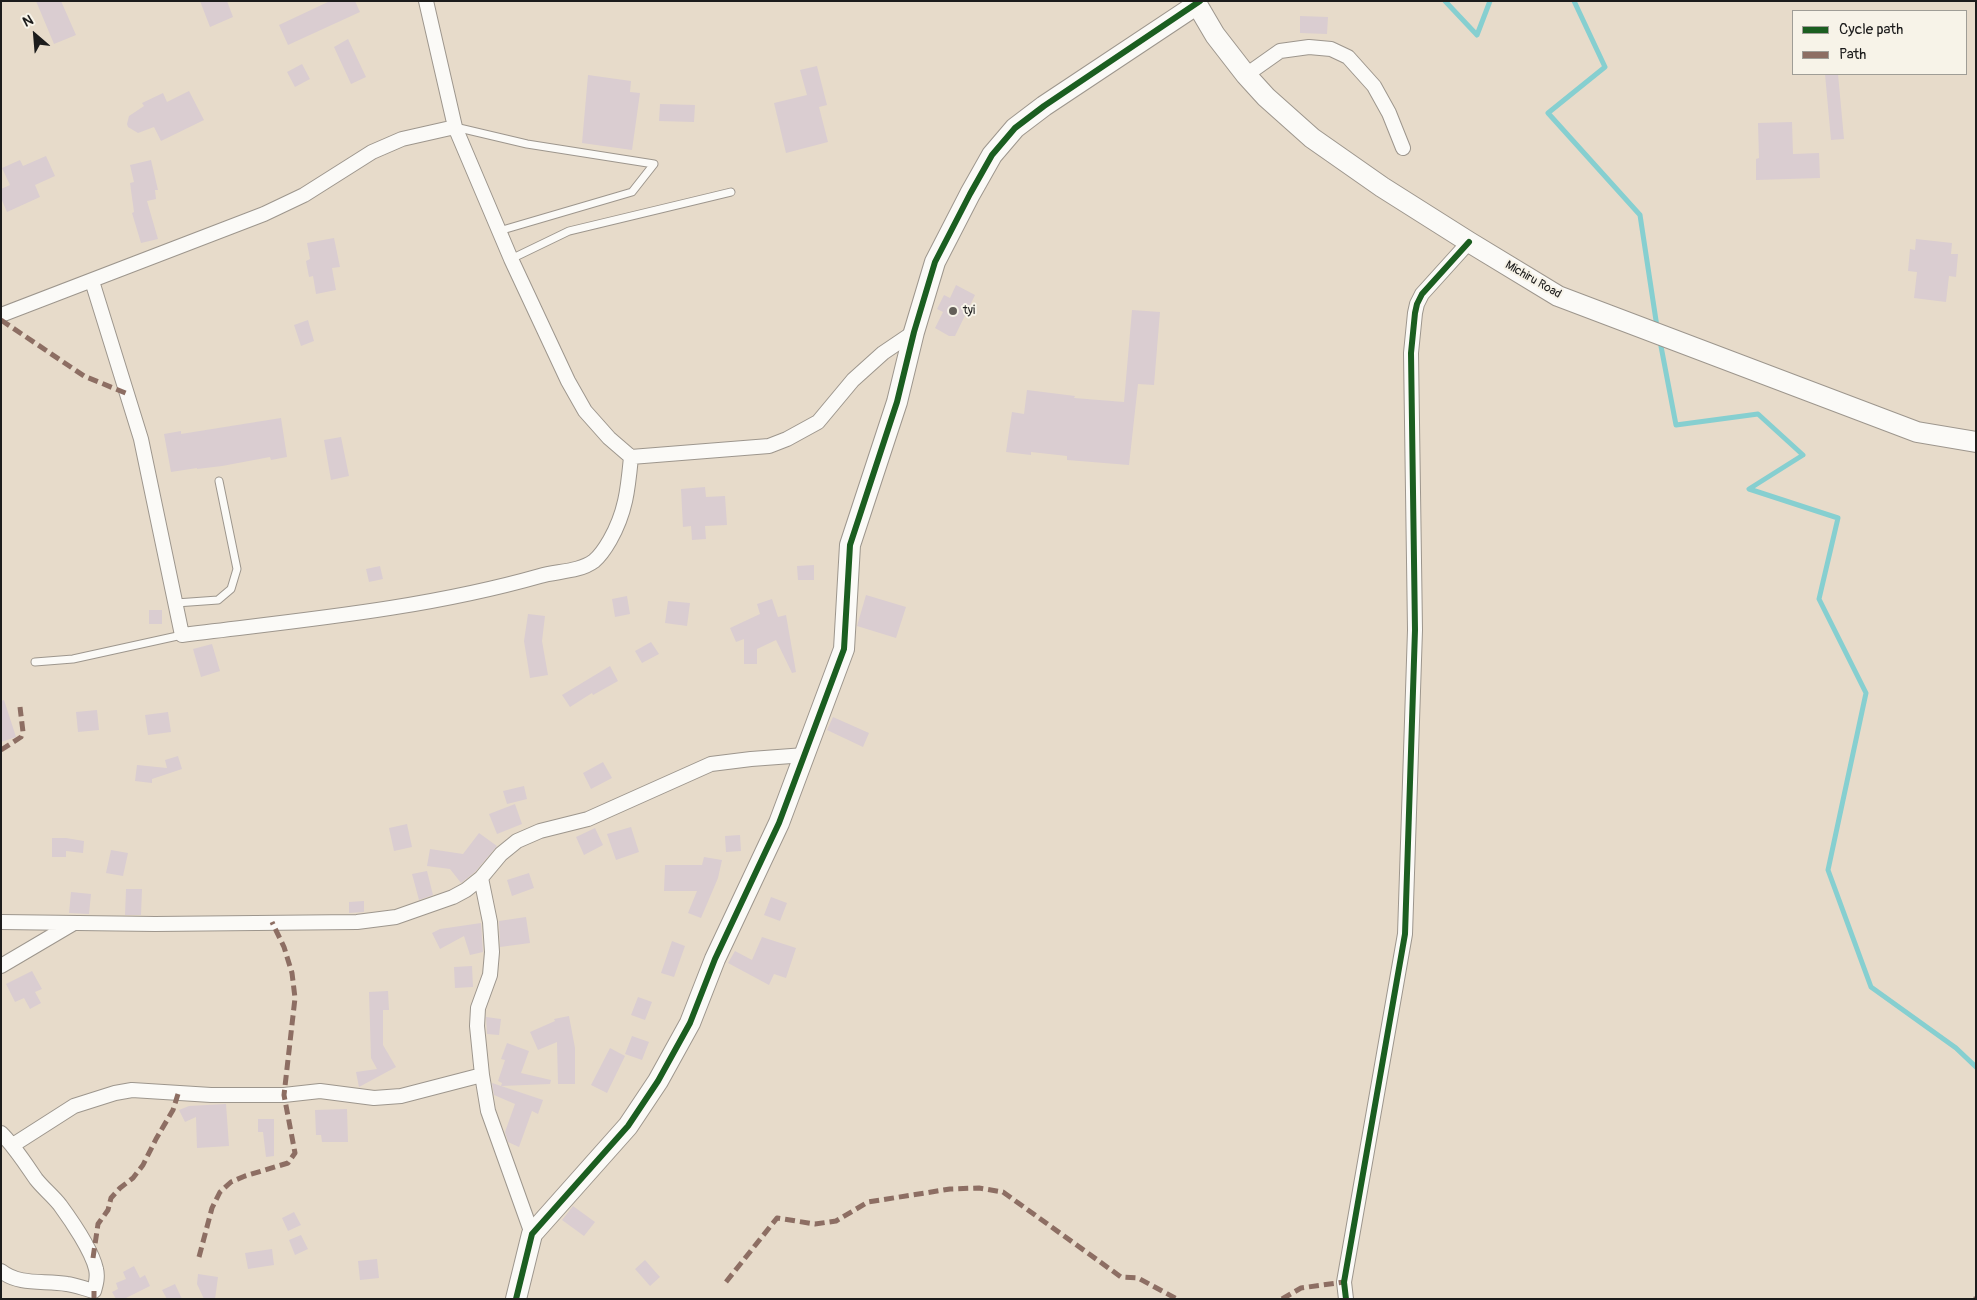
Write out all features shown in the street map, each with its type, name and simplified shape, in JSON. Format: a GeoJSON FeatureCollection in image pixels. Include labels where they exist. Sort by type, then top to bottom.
{"type":"FeatureCollection","features":[{"type":"Feature","properties":{"kind":"street"},"geometry":{"type":"LineString","coordinates":[[426,1],[455,127],[511,260],[568,381],[585,411],[609,438],[631,457],[769,446],[787,439],[818,422],[853,380],[883,353],[914,332]]}},
{"type":"Feature","properties":{"kind":"street"},"geometry":{"type":"LineString","coordinates":[[516,1299],[532,1234],[628,1126],[658,1082],[690,1023],[715,959],[779,823],[844,649],[850,544],[897,402],[914,332],[935,262],[992,155],[1015,128],[1044,106],[1197,3]]}},
{"type":"Feature","properties":{"kind":"street","name":"Michiru Road"},"geometry":{"type":"LineString","coordinates":[[1197,3],[1215,35],[1246,75],[1266,97],[1312,138],[1382,187],[1558,296],[1918,432],[1976,442]]}},
{"type":"Feature","properties":{"kind":"street"},"geometry":{"type":"LineString","coordinates":[[1246,75],[1280,51],[1309,47],[1331,48],[1348,57],[1374,86],[1389,113],[1402,148]]}},
{"type":"Feature","properties":{"kind":"street"},"geometry":{"type":"LineString","coordinates":[[1,315],[264,214],[304,195],[372,152],[402,139],[455,127]]}},
{"type":"Feature","properties":{"kind":"street"},"geometry":{"type":"LineString","coordinates":[[1346,1299],[1344,1282],[1405,934],[1415,630],[1411,353],[1415,313],[1422,294],[1434,278],[1469,242]]}},
{"type":"Feature","properties":{"kind":"street"},"geometry":{"type":"LineString","coordinates":[[92,281],[142,439],[182,635],[396,606],[476,593],[542,575],[573,569],[594,561],[606,546],[620,522],[626,499],[631,457]]}},
{"type":"Feature","properties":{"kind":"street"},"geometry":{"type":"LineString","coordinates":[[1,922],[155,924],[357,922],[396,917],[453,897],[466,890],[481,878],[501,854],[517,841],[540,831],[588,818],[711,764],[805,755]]}},
{"type":"Feature","properties":{"kind":"street"},"geometry":{"type":"LineString","coordinates":[[481,878],[490,922],[492,952],[490,975],[478,1008],[477,1026],[482,1075],[488,1111],[532,1234]]}},
{"type":"Feature","properties":{"kind":"street"},"geometry":{"type":"LineString","coordinates":[[1,966],[75,923]]}},
{"type":"Feature","properties":{"kind":"street"},"geometry":{"type":"LineString","coordinates":[[13,1145],[74,1106],[115,1093],[132,1090],[211,1095],[284,1095],[320,1091],[374,1098],[402,1096],[482,1075]]}},
{"type":"Feature","properties":{"kind":"street"},"geometry":{"type":"LineString","coordinates":[[1,1133],[13,1145],[37,1180],[68,1217],[92,1258],[97,1281],[94,1291],[69,1284],[18,1281],[1,1271]]}},
{"type":"Feature","properties":{"kind":"lane"},"geometry":{"type":"LineString","coordinates":[[455,127],[527,144],[654,164],[632,192],[498,231]]}},
{"type":"Feature","properties":{"kind":"lane"},"geometry":{"type":"LineString","coordinates":[[511,260],[569,231],[731,192]]}},
{"type":"Feature","properties":{"kind":"lane"},"geometry":{"type":"LineString","coordinates":[[176,603],[218,600],[231,589],[237,569],[219,481]]}},
{"type":"Feature","properties":{"kind":"lane"},"geometry":{"type":"LineString","coordinates":[[34,662],[73,659],[182,635]]}},
{"type":"Feature","properties":{"kind":"building"},"geometry":{"type":"Polygon","coordinates":[[[36,1],[61,1],[76,35],[54,44],[36,1]]]}},
{"type":"Feature","properties":{"kind":"building"},"geometry":{"type":"Polygon","coordinates":[[[200,1],[227,1],[233,17],[210,27],[200,1]]]}},
{"type":"Feature","properties":{"kind":"building"},"geometry":{"type":"Polygon","coordinates":[[[330,1],[355,1],[360,12],[288,45],[279,25],[330,1]]]}},
{"type":"Feature","properties":{"kind":"building"},"geometry":{"type":"Polygon","coordinates":[[[1300,16],[1328,17],[1327,34],[1300,33],[1300,16]]]}},
{"type":"Feature","properties":{"kind":"building"},"geometry":{"type":"Polygon","coordinates":[[[348,39],[366,77],[351,84],[334,47],[348,39]]]}},
{"type":"Feature","properties":{"kind":"building"},"geometry":{"type":"Polygon","coordinates":[[[302,64],[310,79],[295,87],[287,72],[302,64]]]}},
{"type":"Feature","properties":{"kind":"building"},"geometry":{"type":"Polygon","coordinates":[[[817,66],[827,105],[819,107],[828,142],[786,153],[774,103],[807,95],[800,70],[817,66]]]}},
{"type":"Feature","properties":{"kind":"building"},"geometry":{"type":"Polygon","coordinates":[[[588,75],[631,81],[630,92],[640,93],[632,150],[582,143],[588,75]]]}},
{"type":"Feature","properties":{"kind":"building"},"geometry":{"type":"Polygon","coordinates":[[[1825,75],[1838,75],[1844,139],[1831,140],[1825,75]]]}},
{"type":"Feature","properties":{"kind":"building"},"geometry":{"type":"Polygon","coordinates":[[[189,91],[204,120],[161,141],[154,127],[138,133],[128,127],[129,116],[144,106],[142,103],[163,93],[167,102],[189,91]]]}},
{"type":"Feature","properties":{"kind":"building"},"geometry":{"type":"Polygon","coordinates":[[[660,104],[695,105],[694,122],[659,121],[660,104]]]}},
{"type":"Feature","properties":{"kind":"building"},"geometry":{"type":"Polygon","coordinates":[[[1792,122],[1793,154],[1819,153],[1820,178],[1756,180],[1756,159],[1759,158],[1758,123],[1792,122]]]}},
{"type":"Feature","properties":{"kind":"building"},"geometry":{"type":"Polygon","coordinates":[[[46,156],[55,176],[35,185],[40,197],[7,212],[1,198],[1,189],[10,185],[2,168],[20,160],[23,166],[46,156]]]}},
{"type":"Feature","properties":{"kind":"building"},"geometry":{"type":"Polygon","coordinates":[[[151,160],[158,190],[155,190],[156,199],[147,201],[158,239],[141,243],[132,213],[134,212],[130,183],[134,182],[130,165],[151,160]]]}},
{"type":"Feature","properties":{"kind":"building"},"geometry":{"type":"Polygon","coordinates":[[[334,238],[340,267],[332,268],[336,290],[316,294],[313,276],[309,277],[306,261],[310,259],[307,243],[334,238]]]}},
{"type":"Feature","properties":{"kind":"building"},"geometry":{"type":"Polygon","coordinates":[[[1916,239],[1952,243],[1951,254],[1958,254],[1956,277],[1949,276],[1946,302],[1914,298],[1917,272],[1908,271],[1910,249],[1915,250],[1916,239]]]}},
{"type":"Feature","properties":{"kind":"building","name":"tyi"},"geometry":{"type":"Polygon","coordinates":[[[956,285],[975,295],[955,336],[949,336],[935,328],[943,312],[937,309],[944,295],[950,298],[956,285]]]}},
{"type":"Feature","properties":{"kind":"building"},"geometry":{"type":"Polygon","coordinates":[[[1132,310],[1160,312],[1154,385],[1138,384],[1129,465],[1067,460],[1067,456],[1031,452],[1031,455],[1006,452],[1012,412],[1024,414],[1027,390],[1075,396],[1074,398],[1124,402],[1132,310]]]}},
{"type":"Feature","properties":{"kind":"building"},"geometry":{"type":"Polygon","coordinates":[[[308,320],[314,341],[301,346],[294,325],[308,320]]]}},
{"type":"Feature","properties":{"kind":"building"},"geometry":{"type":"Polygon","coordinates":[[[281,418],[287,457],[271,460],[270,457],[222,466],[171,472],[164,434],[181,431],[181,434],[281,418]]]}},
{"type":"Feature","properties":{"kind":"building"},"geometry":{"type":"Polygon","coordinates":[[[341,437],[349,476],[331,480],[324,440],[341,437]]]}},
{"type":"Feature","properties":{"kind":"building"},"geometry":{"type":"Polygon","coordinates":[[[705,487],[706,497],[725,496],[727,525],[705,526],[706,539],[692,540],[691,526],[683,527],[681,489],[705,487]]]}},
{"type":"Feature","properties":{"kind":"building"},"geometry":{"type":"Polygon","coordinates":[[[814,565],[814,580],[798,580],[797,566],[814,565]]]}},
{"type":"Feature","properties":{"kind":"building"},"geometry":{"type":"Polygon","coordinates":[[[380,566],[383,579],[369,582],[366,569],[380,566]]]}},
{"type":"Feature","properties":{"kind":"building"},"geometry":{"type":"Polygon","coordinates":[[[866,595],[906,607],[896,638],[857,626],[866,595]]]}},
{"type":"Feature","properties":{"kind":"building"},"geometry":{"type":"Polygon","coordinates":[[[627,596],[630,614],[615,617],[612,599],[627,596]]]}},
{"type":"Feature","properties":{"kind":"building"},"geometry":{"type":"Polygon","coordinates":[[[772,599],[778,617],[786,615],[796,672],[792,673],[776,640],[757,649],[757,664],[744,664],[744,639],[736,642],[730,628],[760,614],[757,604],[772,599]]]}},
{"type":"Feature","properties":{"kind":"building"},"geometry":{"type":"Polygon","coordinates":[[[668,601],[690,603],[687,626],[665,623],[668,601]]]}},
{"type":"Feature","properties":{"kind":"building"},"geometry":{"type":"Polygon","coordinates":[[[149,610],[162,610],[162,624],[149,624],[149,610]]]}},
{"type":"Feature","properties":{"kind":"building"},"geometry":{"type":"Polygon","coordinates":[[[528,614],[545,616],[542,641],[548,675],[530,678],[524,641],[528,614]]]}},
{"type":"Feature","properties":{"kind":"building"},"geometry":{"type":"Polygon","coordinates":[[[651,642],[659,654],[642,663],[635,651],[651,642]]]}},
{"type":"Feature","properties":{"kind":"building"},"geometry":{"type":"Polygon","coordinates":[[[212,644],[220,671],[201,677],[193,649],[212,644]]]}},
{"type":"Feature","properties":{"kind":"building"},"geometry":{"type":"Polygon","coordinates":[[[610,666],[618,681],[593,695],[592,693],[570,707],[562,695],[610,666]]]}},
{"type":"Feature","properties":{"kind":"building"},"geometry":{"type":"Polygon","coordinates":[[[4,700],[16,737],[1,742],[1,701],[4,700]]]}},
{"type":"Feature","properties":{"kind":"building"},"geometry":{"type":"Polygon","coordinates":[[[97,710],[99,730],[78,732],[76,712],[97,710]]]}},
{"type":"Feature","properties":{"kind":"building"},"geometry":{"type":"Polygon","coordinates":[[[168,712],[171,732],[148,735],[145,715],[168,712]]]}},
{"type":"Feature","properties":{"kind":"building"},"geometry":{"type":"Polygon","coordinates":[[[833,717],[869,733],[863,747],[827,730],[833,717]]]}},
{"type":"Feature","properties":{"kind":"building"},"geometry":{"type":"Polygon","coordinates":[[[178,756],[182,769],[152,779],[152,783],[135,781],[137,765],[167,768],[165,760],[178,756]]]}},
{"type":"Feature","properties":{"kind":"building"},"geometry":{"type":"Polygon","coordinates":[[[603,762],[612,778],[591,789],[583,773],[603,762]]]}},
{"type":"Feature","properties":{"kind":"building"},"geometry":{"type":"Polygon","coordinates":[[[524,786],[527,799],[507,804],[503,791],[524,786]]]}},
{"type":"Feature","properties":{"kind":"building"},"geometry":{"type":"Polygon","coordinates":[[[515,804],[522,824],[497,834],[489,814],[515,804]]]}},
{"type":"Feature","properties":{"kind":"building"},"geometry":{"type":"Polygon","coordinates":[[[407,824],[412,847],[394,851],[389,828],[407,824]]]}},
{"type":"Feature","properties":{"kind":"building"},"geometry":{"type":"Polygon","coordinates":[[[631,827],[639,852],[616,860],[607,834],[631,827]]]}},
{"type":"Feature","properties":{"kind":"building"},"geometry":{"type":"Polygon","coordinates":[[[595,828],[603,845],[584,855],[576,837],[595,828]]]}},
{"type":"Feature","properties":{"kind":"building"},"geometry":{"type":"Polygon","coordinates":[[[479,833],[497,846],[475,872],[461,883],[450,869],[427,866],[430,849],[463,854],[479,833]]]}},
{"type":"Feature","properties":{"kind":"building"},"geometry":{"type":"Polygon","coordinates":[[[740,835],[741,851],[726,852],[725,836],[740,835]]]}},
{"type":"Feature","properties":{"kind":"building"},"geometry":{"type":"Polygon","coordinates":[[[52,838],[84,841],[83,853],[66,851],[66,857],[52,857],[52,838]]]}},
{"type":"Feature","properties":{"kind":"building"},"geometry":{"type":"Polygon","coordinates":[[[111,850],[128,853],[123,876],[106,873],[111,850]]]}},
{"type":"Feature","properties":{"kind":"building"},"geometry":{"type":"Polygon","coordinates":[[[704,857],[722,860],[718,878],[701,918],[688,913],[697,891],[664,891],[665,865],[702,865],[704,857]]]}},
{"type":"Feature","properties":{"kind":"building"},"geometry":{"type":"Polygon","coordinates":[[[427,871],[433,895],[419,900],[412,874],[427,871]]]}},
{"type":"Feature","properties":{"kind":"building"},"geometry":{"type":"Polygon","coordinates":[[[529,873],[534,888],[512,896],[507,880],[529,873]]]}},
{"type":"Feature","properties":{"kind":"building"},"geometry":{"type":"Polygon","coordinates":[[[126,889],[142,889],[141,915],[125,915],[126,889]]]}},
{"type":"Feature","properties":{"kind":"building"},"geometry":{"type":"Polygon","coordinates":[[[71,892],[91,894],[89,914],[69,913],[71,892]]]}},
{"type":"Feature","properties":{"kind":"building"},"geometry":{"type":"Polygon","coordinates":[[[771,897],[787,903],[780,921],[764,915],[771,897]]]}},
{"type":"Feature","properties":{"kind":"building"},"geometry":{"type":"Polygon","coordinates":[[[364,901],[364,912],[349,913],[349,902],[364,901]]]}},
{"type":"Feature","properties":{"kind":"building"},"geometry":{"type":"Polygon","coordinates":[[[526,917],[530,943],[500,947],[499,921],[526,917]]]}},
{"type":"Feature","properties":{"kind":"building"},"geometry":{"type":"Polygon","coordinates":[[[481,923],[483,952],[470,955],[464,936],[440,949],[432,933],[440,929],[481,923]]]}},
{"type":"Feature","properties":{"kind":"building"},"geometry":{"type":"Polygon","coordinates":[[[762,937],[796,948],[786,978],[774,974],[769,985],[728,963],[735,951],[752,960],[762,937]]]}},
{"type":"Feature","properties":{"kind":"building"},"geometry":{"type":"Polygon","coordinates":[[[672,941],[685,946],[674,977],[661,973],[672,941]]]}},
{"type":"Feature","properties":{"kind":"building"},"geometry":{"type":"Polygon","coordinates":[[[472,966],[473,987],[455,988],[454,967],[472,966]]]}},
{"type":"Feature","properties":{"kind":"building"},"geometry":{"type":"Polygon","coordinates":[[[32,971],[42,989],[35,992],[41,1003],[30,1009],[24,998],[15,1002],[6,984],[32,971]]]}},
{"type":"Feature","properties":{"kind":"building"},"geometry":{"type":"Polygon","coordinates":[[[388,991],[389,1010],[383,1010],[383,1045],[396,1067],[359,1087],[356,1072],[377,1069],[371,1058],[369,992],[388,991]]]}},
{"type":"Feature","properties":{"kind":"building"},"geometry":{"type":"Polygon","coordinates":[[[638,997],[652,1002],[645,1020],[631,1015],[638,997]]]}},
{"type":"Feature","properties":{"kind":"building"},"geometry":{"type":"Polygon","coordinates":[[[569,1016],[575,1048],[575,1084],[558,1084],[557,1042],[538,1050],[530,1032],[555,1021],[554,1019],[569,1016]]]}},
{"type":"Feature","properties":{"kind":"building"},"geometry":{"type":"Polygon","coordinates":[[[486,1017],[501,1019],[499,1035],[487,1034],[486,1017]]]}},
{"type":"Feature","properties":{"kind":"building"},"geometry":{"type":"Polygon","coordinates":[[[632,1036],[649,1042],[642,1060],[625,1054],[632,1036]]]}},
{"type":"Feature","properties":{"kind":"building"},"geometry":{"type":"Polygon","coordinates":[[[507,1043],[529,1051],[521,1073],[551,1080],[550,1084],[501,1086],[502,1083],[498,1081],[505,1060],[501,1059],[507,1043]]]}},
{"type":"Feature","properties":{"kind":"building"},"geometry":{"type":"Polygon","coordinates":[[[610,1048],[625,1056],[607,1093],[591,1085],[610,1048]]]}},
{"type":"Feature","properties":{"kind":"building"},"geometry":{"type":"Polygon","coordinates":[[[492,1083],[543,1100],[538,1114],[532,1111],[519,1147],[508,1142],[505,1132],[515,1104],[494,1095],[492,1083]]]}},
{"type":"Feature","properties":{"kind":"building"},"geometry":{"type":"Polygon","coordinates":[[[226,1104],[229,1146],[197,1148],[196,1117],[185,1122],[179,1110],[189,1106],[226,1104]]]}},
{"type":"Feature","properties":{"kind":"building"},"geometry":{"type":"Polygon","coordinates":[[[347,1109],[348,1142],[322,1142],[321,1135],[316,1135],[315,1110],[347,1109]]]}},
{"type":"Feature","properties":{"kind":"building"},"geometry":{"type":"Polygon","coordinates":[[[258,1119],[274,1119],[274,1156],[266,1157],[263,1132],[258,1132],[258,1119]]]}},
{"type":"Feature","properties":{"kind":"building"},"geometry":{"type":"Polygon","coordinates":[[[573,1206],[595,1222],[584,1236],[562,1220],[573,1206]]]}},
{"type":"Feature","properties":{"kind":"building"},"geometry":{"type":"Polygon","coordinates":[[[294,1212],[301,1225],[288,1231],[282,1218],[294,1212]]]}},
{"type":"Feature","properties":{"kind":"building"},"geometry":{"type":"Polygon","coordinates":[[[301,1235],[308,1249],[295,1255],[289,1240],[301,1235]]]}},
{"type":"Feature","properties":{"kind":"building"},"geometry":{"type":"Polygon","coordinates":[[[272,1249],[274,1265],[248,1269],[245,1253],[272,1249]]]}},
{"type":"Feature","properties":{"kind":"building"},"geometry":{"type":"Polygon","coordinates":[[[377,1259],[379,1278],[360,1280],[358,1261],[377,1259]]]}},
{"type":"Feature","properties":{"kind":"building"},"geometry":{"type":"Polygon","coordinates":[[[645,1260],[660,1277],[650,1286],[635,1269],[645,1260]]]}},
{"type":"Feature","properties":{"kind":"building"},"geometry":{"type":"Polygon","coordinates":[[[134,1266],[140,1278],[145,1275],[150,1286],[124,1299],[116,1299],[112,1292],[118,1289],[116,1283],[126,1279],[123,1272],[134,1266]]]}},
{"type":"Feature","properties":{"kind":"building"},"geometry":{"type":"Polygon","coordinates":[[[198,1274],[218,1277],[215,1299],[204,1299],[197,1284],[198,1274]]]}},
{"type":"Feature","properties":{"kind":"building"},"geometry":{"type":"Polygon","coordinates":[[[175,1284],[182,1299],[167,1299],[162,1290],[175,1284]]]}},
{"type":"Feature","properties":{"kind":"waterway"},"geometry":{"type":"LineString","coordinates":[[1445,1],[1477,35],[1490,1]]}},
{"type":"Feature","properties":{"kind":"waterway"},"geometry":{"type":"LineString","coordinates":[[1574,1],[1605,67],[1548,113],[1640,215],[1657,327]]}},
{"type":"Feature","properties":{"kind":"waterway"},"geometry":{"type":"LineString","coordinates":[[1660,341],[1676,425],[1758,414],[1803,455],[1749,489],[1838,518],[1819,599],[1866,693],[1828,870],[1871,987],[1956,1048],[1976,1067]]}},
{"type":"Feature","properties":{"kind":"marked path"},"geometry":{"type":"LineString","coordinates":[[1,320],[84,376],[128,394]]}},
{"type":"Feature","properties":{"kind":"marked path"},"geometry":{"type":"LineString","coordinates":[[1,750],[21,737],[23,732],[20,707]]}},
{"type":"Feature","properties":{"kind":"marked path"},"geometry":{"type":"LineString","coordinates":[[199,1257],[212,1208],[220,1192],[231,1182],[245,1176],[288,1163],[295,1153],[284,1095],[295,998],[292,973],[284,947],[272,922]]}},
{"type":"Feature","properties":{"kind":"marked path"},"geometry":{"type":"LineString","coordinates":[[93,1258],[98,1224],[108,1210],[111,1198],[133,1178],[143,1165],[173,1110],[178,1094]]}},
{"type":"Feature","properties":{"kind":"marked path"},"geometry":{"type":"LineString","coordinates":[[726,1282],[777,1218],[815,1224],[836,1221],[868,1202],[950,1189],[979,1188],[1003,1192],[1121,1277],[1138,1278],[1177,1299]]}},
{"type":"Feature","properties":{"kind":"marked path"},"geometry":{"type":"LineString","coordinates":[[1282,1299],[1301,1288],[1344,1282]]}},
{"type":"Feature","properties":{"kind":"marked path"},"geometry":{"type":"LineString","coordinates":[[94,1291],[94,1299]]}},
{"type":"Feature","properties":{"kind":"cycle path"},"geometry":{"type":"LineString","coordinates":[[516,1299],[532,1234],[628,1126],[658,1081],[690,1023],[715,959],[779,823],[844,649],[850,545],[897,402],[914,332],[935,262],[970,194],[992,155],[1015,128],[1044,106],[1200,1]]}},
{"type":"Feature","properties":{"kind":"cycle path"},"geometry":{"type":"LineString","coordinates":[[1346,1299],[1344,1282],[1405,934],[1415,630],[1411,353],[1415,313],[1422,294],[1469,242]]}},
{"type":"Feature","properties":{"kind":"place","name":"tyi"},"geometry":{"type":"Point","coordinates":[953,311]}}]}
